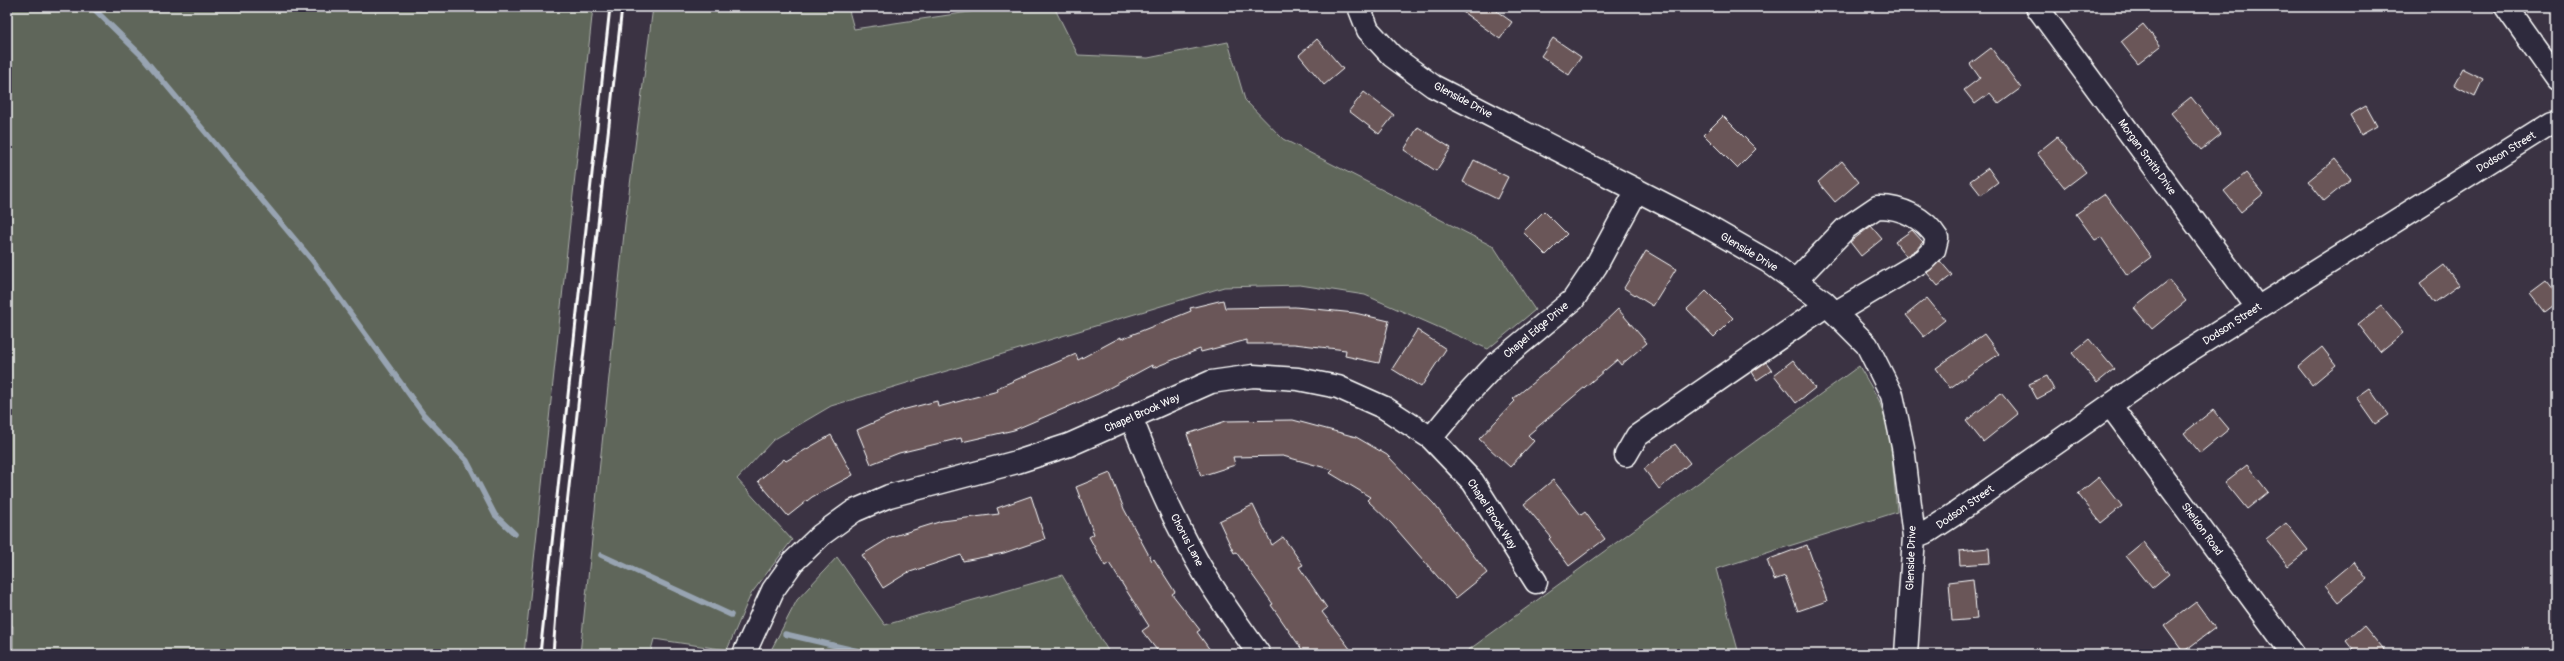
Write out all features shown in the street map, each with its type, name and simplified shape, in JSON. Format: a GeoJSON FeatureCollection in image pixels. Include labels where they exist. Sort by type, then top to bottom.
{"type":"FeatureCollection","features":[{"type":"Feature","properties":{"kind":"street","name":"Glenside Drive"},"geometry":{"type":"LineString","coordinates":[[1358,7],[1368,30],[1392,56],[1433,86],[1637,190],[1769,262],[1831,309],[1867,345],[1892,396],[1903,447],[1914,537],[1906,654]]}},
{"type":"Feature","properties":{"kind":"street","name":"Morgan Smith Drive"},"geometry":{"type":"LineString","coordinates":[[2037,7],[2257,307]]}},
{"type":"Feature","properties":{"kind":"street"},"geometry":{"type":"LineString","coordinates":[[2506,7],[2557,79]]}},
{"type":"Feature","properties":{"kind":"street","name":"Dodson Street"},"geometry":{"type":"LineString","coordinates":[[1914,537],[1929,532],[2110,404],[2257,307],[2557,122]]}},
{"type":"Feature","properties":{"kind":"street","name":"Chapel Edge Drive"},"geometry":{"type":"LineString","coordinates":[[1431,438],[1464,398],[1496,364],[1573,300],[1596,266],[1637,190]]}},
{"type":"Feature","properties":{"kind":"street"},"geometry":{"type":"LineString","coordinates":[[1626,455],[1637,436],[1831,309],[1924,260],[1934,250],[1937,238],[1930,228],[1908,213],[1884,207],[1877,207],[1846,228],[1795,282]]}},
{"type":"Feature","properties":{"kind":"street","name":"Chapel Brook Way"},"geometry":{"type":"LineString","coordinates":[[744,654],[773,590],[793,562],[821,535],[854,511],[889,496],[1017,462],[1068,446],[1211,382],[1253,376],[1298,379],[1338,387],[1385,408],[1431,438],[1473,482],[1536,582]]}},
{"type":"Feature","properties":{"kind":"street","name":"Sheldon Road"},"geometry":{"type":"LineString","coordinates":[[2110,404],[2293,654]]}},
{"type":"Feature","properties":{"kind":"street","name":"Chorus Lane"},"geometry":{"type":"LineString","coordinates":[[1132,417],[1159,488],[1191,549],[1207,578],[1259,654]]}},
{"type":"Feature","properties":{"kind":"shaded area"},"geometry":{"type":"Polygon","coordinates":[[[7,625],[13,626],[13,654],[7,654],[7,625]]]}},
{"type":"Feature","properties":{"kind":"green space"},"geometry":{"type":"Polygon","coordinates":[[[7,7],[593,7],[524,654],[13,654],[13,626],[7,625],[7,7]]]}},
{"type":"Feature","properties":{"kind":"green space"},"geometry":{"type":"Polygon","coordinates":[[[653,7],[848,7],[854,29],[1003,7],[1054,7],[1078,55],[1148,58],[1228,42],[1245,100],[1283,139],[1494,247],[1535,310],[1488,349],[1365,295],[1300,285],[1224,287],[831,406],[773,440],[737,479],[792,540],[751,594],[727,650],[654,639],[650,654],[580,654],[625,224],[653,7]]]}},
{"type":"Feature","properties":{"kind":"green space"},"geometry":{"type":"Polygon","coordinates":[[[1859,366],[1879,400],[1890,434],[1897,512],[1716,569],[1739,654],[1463,654],[1859,366]]]}},
{"type":"Feature","properties":{"kind":"green space"},"geometry":{"type":"Polygon","coordinates":[[[837,557],[885,625],[1062,575],[1110,654],[769,654],[797,600],[837,557]]]}},
{"type":"Feature","properties":{"kind":"building"},"geometry":{"type":"Polygon","coordinates":[[[1456,7],[1491,7],[1512,22],[1500,39],[1456,7]]]}},
{"type":"Feature","properties":{"kind":"building"},"geometry":{"type":"Polygon","coordinates":[[[2143,24],[2161,46],[2138,64],[2121,42],[2143,24]]]}},
{"type":"Feature","properties":{"kind":"building"},"geometry":{"type":"Polygon","coordinates":[[[1553,38],[1581,57],[1569,75],[1541,56],[1553,38]]]}},
{"type":"Feature","properties":{"kind":"building"},"geometry":{"type":"Polygon","coordinates":[[[1317,39],[1343,69],[1324,85],[1299,55],[1317,39]]]}},
{"type":"Feature","properties":{"kind":"building"},"geometry":{"type":"Polygon","coordinates":[[[1991,48],[2021,88],[1999,104],[1990,93],[1975,104],[1964,90],[1980,78],[1970,64],[1991,48]]]}},
{"type":"Feature","properties":{"kind":"building"},"geometry":{"type":"Polygon","coordinates":[[[2463,69],[2483,79],[2475,96],[2454,85],[2463,69]]]}},
{"type":"Feature","properties":{"kind":"building"},"geometry":{"type":"Polygon","coordinates":[[[1364,92],[1394,115],[1379,134],[1349,111],[1364,92]]]}},
{"type":"Feature","properties":{"kind":"building"},"geometry":{"type":"Polygon","coordinates":[[[2191,97],[2221,134],[2201,150],[2171,113],[2191,97]]]}},
{"type":"Feature","properties":{"kind":"building"},"geometry":{"type":"Polygon","coordinates":[[[2366,106],[2377,126],[2361,135],[2350,115],[2366,106]]]}},
{"type":"Feature","properties":{"kind":"building"},"geometry":{"type":"Polygon","coordinates":[[[1723,116],[1756,149],[1737,168],[1704,135],[1723,116]]]}},
{"type":"Feature","properties":{"kind":"building"},"geometry":{"type":"Polygon","coordinates":[[[1418,127],[1451,148],[1436,171],[1404,150],[1418,127]]]}},
{"type":"Feature","properties":{"kind":"building"},"geometry":{"type":"Polygon","coordinates":[[[2057,137],[2086,172],[2065,188],[2037,153],[2057,137]]]}},
{"type":"Feature","properties":{"kind":"building"},"geometry":{"type":"Polygon","coordinates":[[[2335,159],[2351,179],[2324,201],[2308,181],[2335,159]]]}},
{"type":"Feature","properties":{"kind":"building"},"geometry":{"type":"Polygon","coordinates":[[[1474,160],[1508,177],[1497,199],[1463,182],[1474,160]]]}},
{"type":"Feature","properties":{"kind":"building"},"geometry":{"type":"Polygon","coordinates":[[[1842,161],[1859,182],[1835,202],[1818,182],[1842,161]]]}},
{"type":"Feature","properties":{"kind":"building"},"geometry":{"type":"Polygon","coordinates":[[[1988,168],[1998,182],[1981,195],[1970,181],[1988,168]]]}},
{"type":"Feature","properties":{"kind":"building"},"geometry":{"type":"Polygon","coordinates":[[[2246,173],[2263,194],[2241,212],[2224,191],[2246,173]]]}},
{"type":"Feature","properties":{"kind":"building"},"geometry":{"type":"Polygon","coordinates":[[[2105,194],[2151,257],[2127,275],[2101,237],[2095,240],[2076,214],[2105,194]]]}},
{"type":"Feature","properties":{"kind":"building"},"geometry":{"type":"Polygon","coordinates":[[[1544,211],[1567,234],[1546,255],[1523,232],[1544,211]]]}},
{"type":"Feature","properties":{"kind":"building"},"geometry":{"type":"Polygon","coordinates":[[[1871,226],[1882,239],[1861,256],[1850,242],[1871,226]]]}},
{"type":"Feature","properties":{"kind":"building"},"geometry":{"type":"Polygon","coordinates":[[[1912,230],[1923,242],[1916,250],[1906,256],[1895,242],[1912,230]]]}},
{"type":"Feature","properties":{"kind":"building"},"geometry":{"type":"Polygon","coordinates":[[[1646,251],[1676,269],[1653,306],[1624,288],[1646,251]]]}},
{"type":"Feature","properties":{"kind":"building"},"geometry":{"type":"Polygon","coordinates":[[[1940,261],[1952,275],[1938,286],[1927,273],[1940,261]]]}},
{"type":"Feature","properties":{"kind":"building"},"geometry":{"type":"Polygon","coordinates":[[[2444,265],[2459,285],[2434,303],[2420,283],[2444,265]]]}},
{"type":"Feature","properties":{"kind":"building"},"geometry":{"type":"Polygon","coordinates":[[[2169,280],[2186,301],[2152,329],[2134,308],[2169,280]]]}},
{"type":"Feature","properties":{"kind":"building"},"geometry":{"type":"Polygon","coordinates":[[[2546,282],[2557,296],[2557,302],[2544,312],[2530,294],[2546,282]]]}},
{"type":"Feature","properties":{"kind":"building"},"geometry":{"type":"Polygon","coordinates":[[[1706,291],[1733,318],[1714,337],[1687,309],[1706,291]]]}},
{"type":"Feature","properties":{"kind":"building"},"geometry":{"type":"Polygon","coordinates":[[[1927,298],[1945,320],[1924,337],[1906,315],[1927,298]]]}},
{"type":"Feature","properties":{"kind":"building"},"geometry":{"type":"Polygon","coordinates":[[[1223,300],[1225,308],[1295,307],[1355,313],[1389,321],[1379,363],[1345,356],[1346,350],[1294,344],[1247,344],[1247,340],[1201,352],[1200,349],[1153,368],[1152,365],[1098,394],[1014,430],[962,442],[961,438],[899,453],[871,464],[857,430],[902,410],[937,401],[938,407],[998,391],[997,388],[1076,354],[1078,360],[1121,337],[1121,339],[1191,311],[1190,308],[1223,300]]]}},
{"type":"Feature","properties":{"kind":"building"},"geometry":{"type":"Polygon","coordinates":[[[2381,306],[2403,333],[2380,352],[2358,324],[2381,306]]]}},
{"type":"Feature","properties":{"kind":"building"},"geometry":{"type":"Polygon","coordinates":[[[1618,309],[1647,343],[1621,365],[1617,360],[1528,435],[1534,441],[1510,467],[1479,439],[1515,401],[1513,399],[1593,333],[1618,309]]]}},
{"type":"Feature","properties":{"kind":"building"},"geometry":{"type":"Polygon","coordinates":[[[1417,330],[1446,349],[1421,387],[1392,369],[1417,330]]]}},
{"type":"Feature","properties":{"kind":"building"},"geometry":{"type":"Polygon","coordinates":[[[1984,334],[1999,354],[1950,388],[1936,368],[1984,334]]]}},
{"type":"Feature","properties":{"kind":"building"},"geometry":{"type":"Polygon","coordinates":[[[2089,339],[2114,369],[2097,383],[2072,353],[2089,339]]]}},
{"type":"Feature","properties":{"kind":"building"},"geometry":{"type":"Polygon","coordinates":[[[2322,347],[2336,365],[2312,385],[2298,367],[2322,347]]]}},
{"type":"Feature","properties":{"kind":"building"},"geometry":{"type":"Polygon","coordinates":[[[1793,360],[1815,388],[1796,403],[1774,375],[1793,360]]]}},
{"type":"Feature","properties":{"kind":"building"},"geometry":{"type":"Polygon","coordinates":[[[1766,362],[1772,370],[1757,380],[1752,372],[1766,362]]]}},
{"type":"Feature","properties":{"kind":"building"},"geometry":{"type":"Polygon","coordinates":[[[2047,376],[2054,390],[2037,399],[2029,384],[2047,376]]]}},
{"type":"Feature","properties":{"kind":"building"},"geometry":{"type":"Polygon","coordinates":[[[2369,388],[2388,415],[2375,424],[2356,397],[2369,388]]]}},
{"type":"Feature","properties":{"kind":"building"},"geometry":{"type":"Polygon","coordinates":[[[2001,393],[2018,414],[1983,442],[1966,421],[2001,393]]]}},
{"type":"Feature","properties":{"kind":"building"},"geometry":{"type":"Polygon","coordinates":[[[2213,410],[2229,429],[2200,453],[2184,433],[2213,410]]]}},
{"type":"Feature","properties":{"kind":"building"},"geometry":{"type":"Polygon","coordinates":[[[1293,420],[1356,437],[1387,455],[1434,504],[1487,573],[1456,598],[1392,524],[1367,500],[1370,497],[1330,473],[1333,470],[1283,456],[1233,457],[1235,465],[1201,476],[1187,434],[1226,421],[1293,420]]]}},
{"type":"Feature","properties":{"kind":"building"},"geometry":{"type":"Polygon","coordinates":[[[831,435],[853,475],[812,497],[788,516],[758,481],[784,459],[786,461],[831,435]]]}},
{"type":"Feature","properties":{"kind":"building"},"geometry":{"type":"Polygon","coordinates":[[[1675,444],[1690,463],[1659,489],[1644,469],[1675,444]]]}},
{"type":"Feature","properties":{"kind":"building"},"geometry":{"type":"Polygon","coordinates":[[[2247,465],[2268,492],[2247,509],[2225,482],[2247,465]]]}},
{"type":"Feature","properties":{"kind":"building"},"geometry":{"type":"Polygon","coordinates":[[[1110,473],[1124,509],[1152,561],[1154,559],[1175,592],[1172,594],[1200,630],[1197,632],[1213,654],[1160,654],[1142,631],[1149,626],[1109,563],[1105,566],[1089,537],[1094,534],[1076,487],[1110,473]]]}},
{"type":"Feature","properties":{"kind":"building"},"geometry":{"type":"Polygon","coordinates":[[[2099,477],[2122,506],[2101,523],[2078,494],[2099,477]]]}},
{"type":"Feature","properties":{"kind":"building"},"geometry":{"type":"Polygon","coordinates":[[[1553,480],[1581,515],[1585,512],[1605,539],[1569,566],[1549,539],[1551,537],[1524,504],[1553,480]]]}},
{"type":"Feature","properties":{"kind":"building"},"geometry":{"type":"Polygon","coordinates":[[[1031,496],[1045,539],[1004,553],[963,561],[961,555],[907,573],[883,588],[862,555],[891,537],[942,521],[999,514],[997,508],[1031,496]]]}},
{"type":"Feature","properties":{"kind":"building"},"geometry":{"type":"Polygon","coordinates":[[[1253,505],[1272,545],[1283,537],[1303,565],[1299,567],[1327,608],[1322,612],[1354,654],[1305,654],[1271,605],[1273,604],[1236,552],[1234,553],[1219,521],[1253,505]]]}},
{"type":"Feature","properties":{"kind":"building"},"geometry":{"type":"Polygon","coordinates":[[[2286,523],[2308,550],[2288,566],[2266,539],[2286,523]]]}},
{"type":"Feature","properties":{"kind":"building"},"geometry":{"type":"Polygon","coordinates":[[[2143,542],[2169,574],[2152,588],[2126,556],[2143,542]]]}},
{"type":"Feature","properties":{"kind":"building"},"geometry":{"type":"Polygon","coordinates":[[[1807,545],[1827,601],[1798,611],[1785,576],[1774,580],[1767,560],[1807,545]]]}},
{"type":"Feature","properties":{"kind":"building"},"geometry":{"type":"Polygon","coordinates":[[[1989,548],[1990,563],[1960,565],[1959,551],[1989,548]]]}},
{"type":"Feature","properties":{"kind":"building"},"geometry":{"type":"Polygon","coordinates":[[[2354,562],[2367,579],[2338,602],[2325,586],[2354,562]]]}},
{"type":"Feature","properties":{"kind":"building"},"geometry":{"type":"Polygon","coordinates":[[[1973,579],[1977,619],[1952,621],[1949,582],[1973,579]]]}},
{"type":"Feature","properties":{"kind":"building"},"geometry":{"type":"Polygon","coordinates":[[[2196,602],[2215,628],[2183,652],[2164,626],[2196,602]]]}},
{"type":"Feature","properties":{"kind":"building"},"geometry":{"type":"Polygon","coordinates":[[[2364,626],[2387,654],[2356,654],[2346,641],[2364,626]]]}},
{"type":"Feature","properties":{"kind":"waterway"},"geometry":{"type":"LineString","coordinates":[[92,7],[142,56],[312,260],[424,415],[467,461],[495,515],[515,534]]}},
{"type":"Feature","properties":{"kind":"waterway"},"geometry":{"type":"LineString","coordinates":[[601,555],[731,615]]}},
{"type":"Feature","properties":{"kind":"waterway"},"geometry":{"type":"LineString","coordinates":[[785,634],[858,651],[864,654]]}},
{"type":"Feature","properties":{"kind":"railway"},"geometry":{"type":"LineString","coordinates":[[540,654],[610,7]]}},
{"type":"Feature","properties":{"kind":"railway"},"geometry":{"type":"LineString","coordinates":[[553,654],[558,586],[622,7]]}}]}
